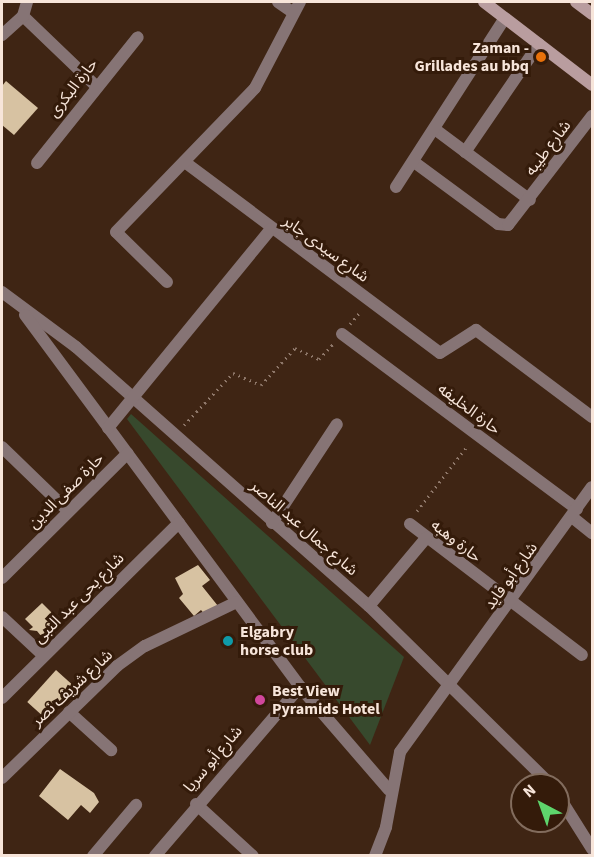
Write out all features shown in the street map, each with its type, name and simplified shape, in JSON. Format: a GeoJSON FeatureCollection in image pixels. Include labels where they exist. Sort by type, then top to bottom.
{"type":"FeatureCollection","features":[{"type":"Feature","properties":{"kind":"main road"},"geometry":{"type":"LineString","coordinates":[[484,2],[592,85]]}},
{"type":"Feature","properties":{"kind":"main road"},"geometry":{"type":"LineString","coordinates":[[576,2],[592,14]]}},
{"type":"Feature","properties":{"kind":"street"},"geometry":{"type":"LineString","coordinates":[[2,35],[23,16],[27,2]]}},
{"type":"Feature","properties":{"kind":"street"},"geometry":{"type":"LineString","coordinates":[[167,282],[116,234],[186,163],[262,78],[297,7],[278,2]]}},
{"type":"Feature","properties":{"kind":"street"},"geometry":{"type":"LineString","coordinates":[[23,16],[95,85]]}},
{"type":"Feature","properties":{"kind":"street"},"geometry":{"type":"LineString","coordinates":[[396,187],[436,130],[505,18]]}},
{"type":"Feature","properties":{"kind":"street","name":"حارة البكرى"},"geometry":{"type":"LineString","coordinates":[[37,163],[95,85],[138,37]]}},
{"type":"Feature","properties":{"kind":"street"},"geometry":{"type":"LineString","coordinates":[[465,152],[539,44]]}},
{"type":"Feature","properties":{"kind":"street","name":"شارع طيبه"},"geometry":{"type":"LineString","coordinates":[[414,162],[498,224],[512,223],[592,116]]}},
{"type":"Feature","properties":{"kind":"street"},"geometry":{"type":"LineString","coordinates":[[436,130],[530,200]]}},
{"type":"Feature","properties":{"kind":"street","name":"شارع سيدى جابر"},"geometry":{"type":"LineString","coordinates":[[186,163],[271,229],[440,352],[450,350],[476,330],[592,417]]}},
{"type":"Feature","properties":{"kind":"street"},"geometry":{"type":"LineString","coordinates":[[108,428],[135,398],[271,229]]}},
{"type":"Feature","properties":{"kind":"street","name":"شارع جمال عبد الناصر"},"geometry":{"type":"LineString","coordinates":[[2,292],[23,312],[76,347],[272,523],[369,606],[451,681],[539,773]]}},
{"type":"Feature","properties":{"kind":"street","name":"شارع جمال عبد الناصر"},"geometry":{"type":"LineString","coordinates":[[23,312],[300,687],[389,790]]}},
{"type":"Feature","properties":{"kind":"street","name":"حارة الخليفه"},"geometry":{"type":"LineString","coordinates":[[342,334],[476,434],[574,513],[592,533]]}},
{"type":"Feature","properties":{"kind":"street"},"geometry":{"type":"LineString","coordinates":[[272,523],[337,423]]}},
{"type":"Feature","properties":{"kind":"street"},"geometry":{"type":"LineString","coordinates":[[2,447],[68,511]]}},
{"type":"Feature","properties":{"kind":"street","name":"حارة صفى الدين"},"geometry":{"type":"LineString","coordinates":[[2,578],[128,453]]}},
{"type":"Feature","properties":{"kind":"street","name":"شارع أبو فايد"},"geometry":{"type":"LineString","coordinates":[[375,855],[386,827],[389,790],[400,752],[451,681],[512,605],[592,487]]}},
{"type":"Feature","properties":{"kind":"street","name":"شارع يحى عبد النبى"},"geometry":{"type":"LineString","coordinates":[[2,698],[179,523]]}},
{"type":"Feature","properties":{"kind":"street","name":"حارة وهبه"},"geometry":{"type":"LineString","coordinates":[[410,524],[512,605],[582,655]]}},
{"type":"Feature","properties":{"kind":"street"},"geometry":{"type":"LineString","coordinates":[[369,606],[426,538]]}},
{"type":"Feature","properties":{"kind":"street","name":"شارع شريف نصر"},"geometry":{"type":"LineString","coordinates":[[2,778],[69,712],[145,646],[237,602]]}},
{"type":"Feature","properties":{"kind":"street"},"geometry":{"type":"LineString","coordinates":[[4,623],[44,656]]}},
{"type":"Feature","properties":{"kind":"street","name":"شارع أبو سريا"},"geometry":{"type":"LineString","coordinates":[[155,855],[196,804],[300,687]]}},
{"type":"Feature","properties":{"kind":"street"},"geometry":{"type":"LineString","coordinates":[[69,712],[111,750]]}},
{"type":"Feature","properties":{"kind":"street"},"geometry":{"type":"LineString","coordinates":[[196,804],[253,855]]}},
{"type":"Feature","properties":{"kind":"street"},"geometry":{"type":"LineString","coordinates":[[98,854],[136,805]]}},
{"type":"Feature","properties":{"kind":"street"},"geometry":{"type":"LineString","coordinates":[[570,814],[592,849]]}},
{"type":"Feature","properties":{"kind":"path"},"geometry":{"type":"LineString","coordinates":[[175,435],[233,373],[261,385],[295,348],[319,359],[369,301]]}},
{"type":"Feature","properties":{"kind":"path"},"geometry":{"type":"LineString","coordinates":[[410,524],[476,434]]}},
{"type":"Feature","properties":{"kind":"green space"},"geometry":{"type":"Polygon","coordinates":[[[131,414],[404,657],[370,745],[127,419],[131,414]]]}},
{"type":"Feature","properties":{"kind":"building"},"geometry":{"type":"Polygon","coordinates":[[[6,81],[38,108],[14,135],[2,125],[2,86],[6,81]]]}},
{"type":"Feature","properties":{"kind":"building"},"geometry":{"type":"Polygon","coordinates":[[[198,565],[210,580],[202,586],[218,606],[206,616],[201,610],[194,616],[179,598],[183,594],[175,578],[198,565]]]}},
{"type":"Feature","properties":{"kind":"building"},"geometry":{"type":"Polygon","coordinates":[[[42,603],[63,624],[46,642],[37,631],[29,630],[33,627],[25,619],[42,603]]]}},
{"type":"Feature","properties":{"kind":"building"},"geometry":{"type":"Polygon","coordinates":[[[56,670],[75,687],[46,719],[27,702],[56,670]]]}},
{"type":"Feature","properties":{"kind":"building"},"geometry":{"type":"Polygon","coordinates":[[[60,769],[94,793],[99,802],[90,813],[81,805],[68,820],[39,796],[60,769]]]}},
{"type":"Feature","properties":{"kind":"place","name":"Zaman - Grillades au bbq"},"geometry":{"type":"Point","coordinates":[541,57]}},
{"type":"Feature","properties":{"kind":"place","name":"Elgabry horse club"},"geometry":{"type":"Point","coordinates":[228,641]}},
{"type":"Feature","properties":{"kind":"place","name":"Best View Pyramids Hotel"},"geometry":{"type":"Point","coordinates":[260,700]}}]}
